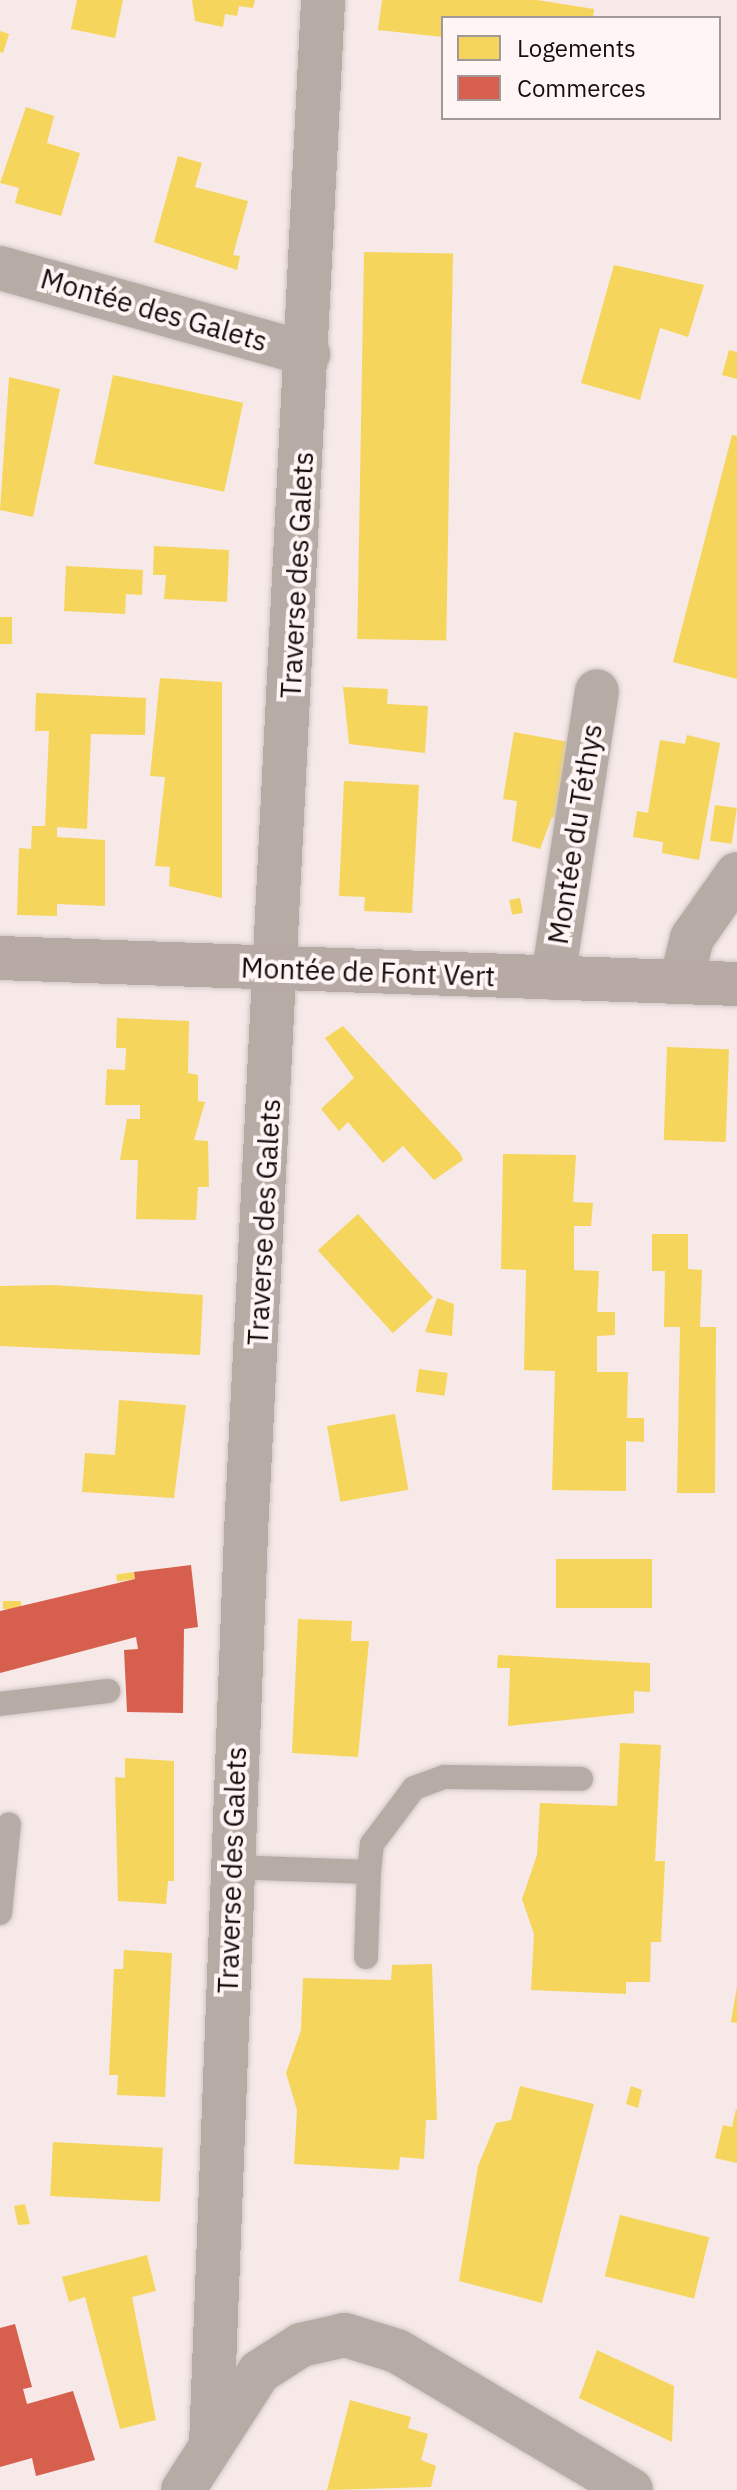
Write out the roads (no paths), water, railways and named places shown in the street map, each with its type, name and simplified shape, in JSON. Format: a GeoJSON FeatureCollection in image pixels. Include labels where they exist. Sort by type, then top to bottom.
{"type":"FeatureCollection","features":[{"type":"Feature","properties":{"kind":"street","name":"Traverse des Galets"},"geometry":{"type":"LineString","coordinates":[[211,2445],[231,1867],[278,969],[323,0]]}},
{"type":"Feature","properties":{"kind":"street","name":"Montée des Galets"},"geometry":{"type":"LineString","coordinates":[[0,268],[308,354]]}},
{"type":"Feature","properties":{"kind":"street","name":"Montée du Téthys"},"geometry":{"type":"LineString","coordinates":[[553,978],[597,691]]}},
{"type":"Feature","properties":{"kind":"street"},"geometry":{"type":"LineString","coordinates":[[681,982],[692,938],[737,874]]}},
{"type":"Feature","properties":{"kind":"street","name":"Montée de Font Vert"},"geometry":{"type":"LineString","coordinates":[[0,958],[737,984]]}},
{"type":"Feature","properties":{"kind":"street"},"geometry":{"type":"LineString","coordinates":[[183,2490],[259,2372],[301,2345],[345,2335],[397,2351],[631,2490]]}},
{"type":"Feature","properties":{"kind":"lane"},"geometry":{"type":"LineString","coordinates":[[0,1704],[108,1691]]}},
{"type":"Feature","properties":{"kind":"lane"},"geometry":{"type":"LineString","coordinates":[[366,1957],[372,1844],[414,1788],[444,1777],[581,1779]]}},
{"type":"Feature","properties":{"kind":"lane"},"geometry":{"type":"LineString","coordinates":[[0,1913],[9,1824]]}},
{"type":"Feature","properties":{"kind":"lane"},"geometry":{"type":"LineString","coordinates":[[231,1867],[369,1872]]}}]}
